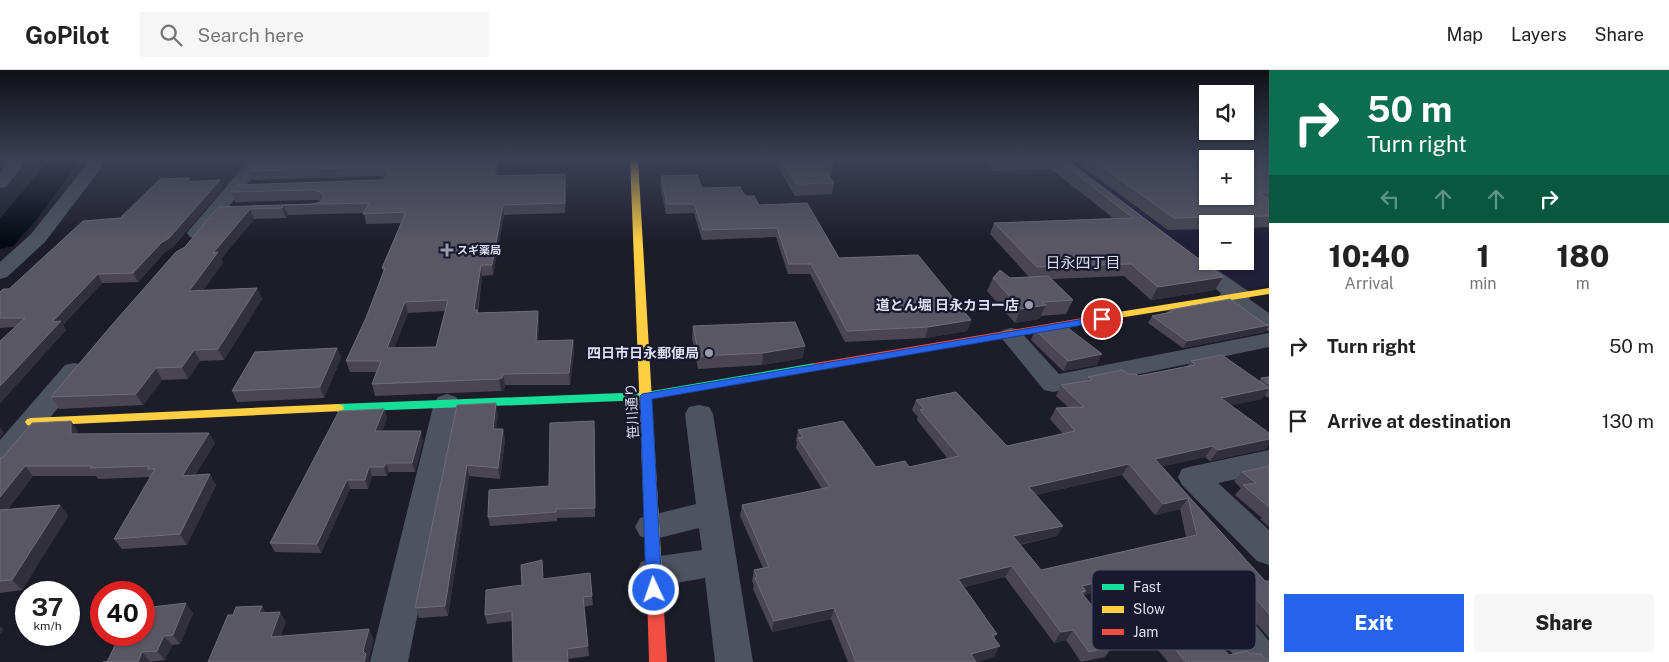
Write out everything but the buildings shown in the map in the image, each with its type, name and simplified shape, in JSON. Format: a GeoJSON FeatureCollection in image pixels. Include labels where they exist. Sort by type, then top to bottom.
{"type":"FeatureCollection","features":[{"type":"Feature","properties":{"kind":"street"},"geometry":{"type":"LineString","coordinates":[[0,273],[38,238],[78,187]]}},
{"type":"Feature","properties":{"kind":"street"},"geometry":{"type":"LineString","coordinates":[[186,245],[216,210],[245,187]]}},
{"type":"Feature","properties":{"kind":"street","name":"笹川通り"},"geometry":{"type":"LineString","coordinates":[[635,187],[658,662]]}},
{"type":"Feature","properties":{"kind":"street"},"geometry":{"type":"LineString","coordinates":[[216,210],[243,209]]}},
{"type":"Feature","properties":{"kind":"street"},"geometry":{"type":"LineString","coordinates":[[1176,250],[1269,324]]}},
{"type":"Feature","properties":{"kind":"street"},"geometry":{"type":"LineString","coordinates":[[31,422],[646,396],[1269,291]]}},
{"type":"Feature","properties":{"kind":"street"},"geometry":{"type":"LineString","coordinates":[[1010,335],[1053,384],[1269,340]]}},
{"type":"Feature","properties":{"kind":"street"},"geometry":{"type":"LineString","coordinates":[[0,459],[88,354]]}},
{"type":"Feature","properties":{"kind":"street"},"geometry":{"type":"LineString","coordinates":[[389,662],[447,403]]}},
{"type":"Feature","properties":{"kind":"street"},"geometry":{"type":"LineString","coordinates":[[699,414],[734,662]]}},
{"type":"Feature","properties":{"kind":"street"},"geometry":{"type":"LineString","coordinates":[[1269,461],[1193,477],[1269,551]]}},
{"type":"Feature","properties":{"kind":"street"},"geometry":{"type":"LineString","coordinates":[[651,527],[712,513]]}},
{"type":"Feature","properties":{"kind":"street"},"geometry":{"type":"LineString","coordinates":[[654,572],[719,561]]}},
{"type":"Feature","properties":{"kind":"street"},"geometry":{"type":"LineString","coordinates":[[1252,650],[1262,662]]}},
{"type":"Feature","properties":{"kind":"shaded area"},"geometry":{"type":"Polygon","coordinates":[[[1100,187],[1199,187],[1199,205],[1254,205],[1254,187],[1269,187],[1269,286],[1239,290],[1212,270],[1254,270],[1254,215],[1199,215],[1199,260],[1100,187]]]}},
{"type":"Feature","properties":{"kind":"waterway"},"geometry":{"type":"LineString","coordinates":[[0,238],[25,212],[45,187]]}},
{"type":"Feature","properties":{"kind":"traffic: fast"},"geometry":{"type":"LineString","coordinates":[[338,408],[646,396],[815,367]]}},
{"type":"Feature","properties":{"kind":"traffic: slow"},"geometry":{"type":"LineString","coordinates":[[635,187],[655,593]]}},
{"type":"Feature","properties":{"kind":"traffic: slow"},"geometry":{"type":"LineString","coordinates":[[1106,317],[1269,291]]}},
{"type":"Feature","properties":{"kind":"traffic: slow"},"geometry":{"type":"LineString","coordinates":[[31,422],[338,408]]}},
{"type":"Feature","properties":{"kind":"traffic: jam"},"geometry":{"type":"LineString","coordinates":[[815,367],[1106,317]]}},
{"type":"Feature","properties":{"kind":"traffic: jam"},"geometry":{"type":"LineString","coordinates":[[655,593],[658,662]]}},
{"type":"Feature","properties":{"kind":"place","name":"スギ薬局"},"geometry":{"type":"Point","coordinates":[447,250]}},
{"type":"Feature","properties":{"kind":"place","name":"道とん堀 日永カヨー店"},"geometry":{"type":"Point","coordinates":[1029,305]}},
{"type":"Feature","properties":{"kind":"place","name":"四日市日永郵便局"},"geometry":{"type":"Point","coordinates":[709,353]}},
{"type":"Feature","properties":{"kind":"district","name":"日永四丁目"},"geometry":{"type":"Point","coordinates":[1083,263]}},
{"type":"Feature","properties":{"kind":"route"},"geometry":{"type":"LineString","coordinates":[[654,590],[646,396],[1102,319]]}}]}
